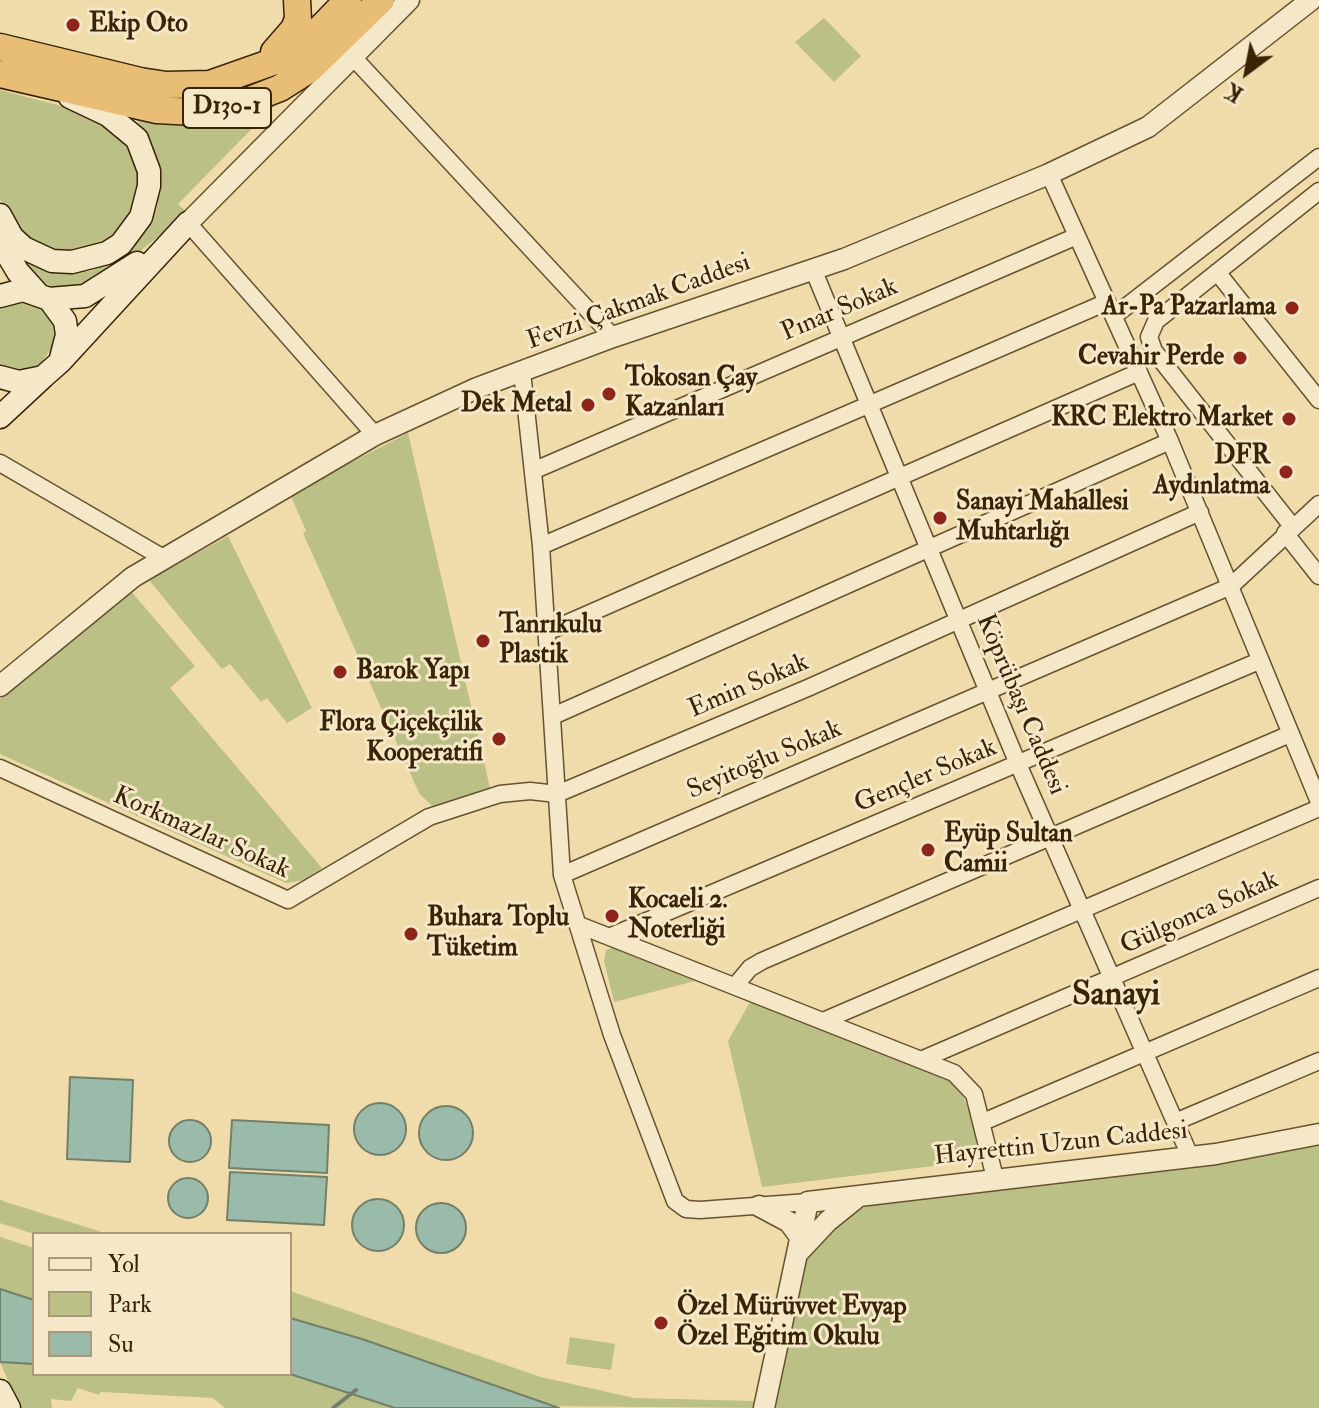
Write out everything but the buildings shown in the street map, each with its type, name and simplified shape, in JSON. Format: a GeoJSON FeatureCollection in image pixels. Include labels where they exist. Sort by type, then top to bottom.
{"type":"FeatureCollection","features":[{"type":"Feature","properties":{"kind":"highway"},"geometry":{"type":"LineString","coordinates":[[233,79],[263,60],[286,40],[298,19],[297,0]]}},
{"type":"Feature","properties":{"kind":"highway","name":"D130-1"},"geometry":{"type":"LineString","coordinates":[[0,74],[43,70],[166,85],[210,84],[262,69],[291,52],[348,0]]}},
{"type":"Feature","properties":{"kind":"highway","name":"D130-1"},"geometry":{"type":"LineString","coordinates":[[0,47],[43,70],[157,110],[194,112],[229,108],[265,95],[310,69],[381,0]]}},
{"type":"Feature","properties":{"kind":"main road"},"geometry":{"type":"LineString","coordinates":[[0,215],[12,237],[24,248],[52,261],[72,262],[92,259],[121,244],[141,217],[147,202],[149,171],[137,139],[43,70]]}},
{"type":"Feature","properties":{"kind":"main road"},"geometry":{"type":"LineString","coordinates":[[0,296],[23,290],[43,296],[75,299],[94,292],[188,223]]}},
{"type":"Feature","properties":{"kind":"main road"},"geometry":{"type":"LineString","coordinates":[[0,417],[51,369],[188,223]]}},
{"type":"Feature","properties":{"kind":"main road"},"geometry":{"type":"LineString","coordinates":[[0,242],[18,272],[65,321],[67,335],[51,369],[19,382],[0,377]]}},
{"type":"Feature","properties":{"kind":"main road"},"geometry":{"type":"LineString","coordinates":[[0,1391],[9,1408]]}},
{"type":"Feature","properties":{"kind":"street"},"geometry":{"type":"LineString","coordinates":[[375,435],[188,223],[409,0]]}},
{"type":"Feature","properties":{"kind":"street","name":"Fevzi Çakmak Caddesi"},"geometry":{"type":"LineString","coordinates":[[0,686],[93,607],[165,559],[375,435],[522,372],[613,337],[813,269],[1049,174],[1148,127],[1311,0]]}},
{"type":"Feature","properties":{"kind":"street"},"geometry":{"type":"LineString","coordinates":[[352,56],[613,337]]}},
{"type":"Feature","properties":{"kind":"street"},"geometry":{"type":"LineString","coordinates":[[541,546],[868,403],[1111,309],[1319,157]]}},
{"type":"Feature","properties":{"kind":"street"},"geometry":{"type":"LineString","coordinates":[[823,1021],[1319,805],[1170,441],[1049,174]]}},
{"type":"Feature","properties":{"kind":"street"},"geometry":{"type":"LineString","coordinates":[[1319,191],[1156,321],[1150,331],[1150,343],[1289,530],[1319,576]]}},
{"type":"Feature","properties":{"kind":"street","name":"Pınar Sokak"},"geometry":{"type":"LineString","coordinates":[[535,470],[1077,236]]}},
{"type":"Feature","properties":{"kind":"street","name":"Köprübaşı Caddesi"},"geometry":{"type":"LineString","coordinates":[[813,269],[1018,764],[1190,1156]]}},
{"type":"Feature","properties":{"kind":"street"},"geometry":{"type":"LineString","coordinates":[[1217,272],[1319,400]]}},
{"type":"Feature","properties":{"kind":"street"},"geometry":{"type":"LineString","coordinates":[[522,372],[535,470],[562,875],[612,1035],[675,1201],[686,1209],[700,1210],[808,1202],[764,1405]]}},
{"type":"Feature","properties":{"kind":"street"},"geometry":{"type":"LineString","coordinates":[[547,632],[1139,372]]}},
{"type":"Feature","properties":{"kind":"street"},"geometry":{"type":"LineString","coordinates":[[553,716],[1170,441]]}},
{"type":"Feature","properties":{"kind":"street"},"geometry":{"type":"LineString","coordinates":[[0,463],[165,559]]}},
{"type":"Feature","properties":{"kind":"street"},"geometry":{"type":"LineString","coordinates":[[1231,586],[1319,504]]}},
{"type":"Feature","properties":{"kind":"street","name":"Emin Sokak"},"geometry":{"type":"LineString","coordinates":[[557,794],[958,621],[1200,512]]}},
{"type":"Feature","properties":{"kind":"street","name":"Seyitoğlu Sokak"},"geometry":{"type":"LineString","coordinates":[[562,875],[1231,586]]}},
{"type":"Feature","properties":{"kind":"street","name":"Gençler Sokak"},"geometry":{"type":"LineString","coordinates":[[611,936],[1259,661]]}},
{"type":"Feature","properties":{"kind":"street"},"geometry":{"type":"LineString","coordinates":[[735,986],[750,968],[762,961],[1290,734]]}},
{"type":"Feature","properties":{"kind":"street","name":"Korkmazlar Sokak"},"geometry":{"type":"LineString","coordinates":[[0,768],[288,900],[388,840],[451,808],[500,794],[530,791],[557,794]]}},
{"type":"Feature","properties":{"kind":"street","name":"Gülgonca Sokak"},"geometry":{"type":"LineString","coordinates":[[923,1059],[1319,888]]}},
{"type":"Feature","properties":{"kind":"street"},"geometry":{"type":"LineString","coordinates":[[579,925],[923,1059],[961,1078],[974,1094],[995,1178]]}},
{"type":"Feature","properties":{"kind":"street"},"geometry":{"type":"LineString","coordinates":[[983,1122],[1319,978]]}},
{"type":"Feature","properties":{"kind":"street"},"geometry":{"type":"LineString","coordinates":[[1175,1122],[1319,1061]]}},
{"type":"Feature","properties":{"kind":"street","name":"Hayrettin Uzun Caddesi"},"geometry":{"type":"LineString","coordinates":[[808,1202],[1190,1156],[1319,1134]]}},
{"type":"Feature","properties":{"kind":"street"},"geometry":{"type":"LineString","coordinates":[[798,1247],[860,1195]]}},
{"type":"Feature","properties":{"kind":"street"},"geometry":{"type":"LineString","coordinates":[[759,1206],[789,1222],[798,1247]]}},
{"type":"Feature","properties":{"kind":"green space"},"geometry":{"type":"Polygon","coordinates":[[[824,18],[861,56],[834,82],[795,42],[824,18]]]}},
{"type":"Feature","properties":{"kind":"green space"},"geometry":{"type":"Polygon","coordinates":[[[0,90],[92,114],[111,123],[137,155],[141,180],[128,222],[103,246],[61,254],[33,243],[10,222],[0,199],[0,90]]]}},
{"type":"Feature","properties":{"kind":"green space"},"geometry":{"type":"Polygon","coordinates":[[[280,100],[178,204],[188,213],[110,275],[79,293],[54,292],[25,262],[55,273],[91,271],[125,255],[139,240],[157,208],[160,173],[151,142],[134,116],[280,100]]]}},
{"type":"Feature","properties":{"kind":"green space"},"geometry":{"type":"Polygon","coordinates":[[[0,299],[36,300],[53,319],[54,344],[40,365],[16,372],[0,368],[0,299]]]}},
{"type":"Feature","properties":{"kind":"green space"},"geometry":{"type":"Polygon","coordinates":[[[408,433],[490,788],[433,807],[419,793],[303,533],[306,531],[290,494],[408,433]]]}},
{"type":"Feature","properties":{"kind":"green space"},"geometry":{"type":"Polygon","coordinates":[[[228,536],[312,708],[287,723],[267,698],[261,702],[230,664],[222,669],[149,580],[228,536]]]}},
{"type":"Feature","properties":{"kind":"green space"},"geometry":{"type":"Polygon","coordinates":[[[130,590],[195,666],[170,688],[322,868],[305,880],[286,883],[0,754],[0,699],[130,590]]]}},
{"type":"Feature","properties":{"kind":"green space"},"geometry":{"type":"Polygon","coordinates":[[[612,948],[695,981],[614,1002],[604,961],[606,950],[612,948]]]}},
{"type":"Feature","properties":{"kind":"green space"},"geometry":{"type":"Polygon","coordinates":[[[750,1002],[936,1072],[953,1083],[960,1090],[979,1132],[973,1157],[966,1162],[762,1187],[728,1041],[750,1002]]]}},
{"type":"Feature","properties":{"kind":"green space"},"geometry":{"type":"Polygon","coordinates":[[[1319,1143],[1319,1408],[771,1408],[806,1259],[852,1212],[881,1201],[1319,1143]]]}},
{"type":"Feature","properties":{"kind":"green space"},"geometry":{"type":"Polygon","coordinates":[[[0,1199],[102,1232],[32,1233],[0,1223],[0,1199]]]}},
{"type":"Feature","properties":{"kind":"green space"},"geometry":{"type":"Polygon","coordinates":[[[0,1237],[32,1247],[32,1299],[0,1289],[0,1237]]]}},
{"type":"Feature","properties":{"kind":"green space"},"geometry":{"type":"Polygon","coordinates":[[[292,1292],[541,1377],[634,1398],[755,1401],[754,1408],[549,1406],[362,1339],[292,1319],[292,1292]]]}},
{"type":"Feature","properties":{"kind":"green space"},"geometry":{"type":"Polygon","coordinates":[[[570,1337],[615,1344],[611,1370],[566,1364],[570,1337]]]}},
{"type":"Feature","properties":{"kind":"green space"},"geometry":{"type":"Polygon","coordinates":[[[0,1362],[32,1364],[32,1376],[292,1375],[395,1408],[225,1408],[213,1398],[101,1392],[99,1395],[78,1388],[71,1401],[51,1399],[52,1408],[20,1408],[0,1362]]]}},
{"type":"Feature","properties":{"kind":"water"},"geometry":{"type":"Polygon","coordinates":[[[70,1077],[133,1080],[130,1162],[67,1159],[70,1077]]]}},
{"type":"Feature","properties":{"kind":"water"},"geometry":{"type":"Polygon","coordinates":[[[380,1103],[398,1111],[406,1129],[398,1147],[380,1155],[362,1147],[354,1129],[362,1111],[380,1103]]]}},
{"type":"Feature","properties":{"kind":"water"},"geometry":{"type":"Polygon","coordinates":[[[446,1106],[465,1114],[473,1133],[465,1152],[446,1160],[427,1152],[419,1133],[427,1114],[446,1106]]]}},
{"type":"Feature","properties":{"kind":"water"},"geometry":{"type":"Polygon","coordinates":[[[190,1120],[205,1126],[211,1141],[205,1156],[190,1162],[175,1156],[169,1141],[175,1126],[190,1120]]]}},
{"type":"Feature","properties":{"kind":"water"},"geometry":{"type":"Polygon","coordinates":[[[232,1120],[329,1125],[327,1173],[229,1168],[232,1120]]]}},
{"type":"Feature","properties":{"kind":"water"},"geometry":{"type":"Polygon","coordinates":[[[230,1172],[327,1177],[324,1225],[227,1220],[230,1172]]]}},
{"type":"Feature","properties":{"kind":"water"},"geometry":{"type":"Polygon","coordinates":[[[188,1178],[202,1184],[208,1198],[202,1212],[188,1218],[174,1212],[168,1198],[174,1184],[188,1178]]]}},
{"type":"Feature","properties":{"kind":"water"},"geometry":{"type":"Polygon","coordinates":[[[378,1199],[396,1207],[404,1225],[396,1243],[378,1251],[360,1243],[352,1225],[360,1207],[378,1199]]]}},
{"type":"Feature","properties":{"kind":"water"},"geometry":{"type":"Polygon","coordinates":[[[441,1203],[459,1210],[466,1228],[459,1246],[441,1253],[423,1246],[416,1228],[423,1210],[441,1203]]]}},
{"type":"Feature","properties":{"kind":"water"},"geometry":{"type":"Polygon","coordinates":[[[0,1289],[32,1299],[32,1364],[0,1362],[0,1289]]]}},
{"type":"Feature","properties":{"kind":"water"},"geometry":{"type":"Polygon","coordinates":[[[292,1319],[362,1339],[559,1408],[395,1408],[292,1375],[292,1319]]]}},
{"type":"Feature","properties":{"kind":"waterway"},"geometry":{"type":"LineString","coordinates":[[333,1408],[356,1390]]}},
{"type":"Feature","properties":{"kind":"place","name":"Ekip Oto"},"geometry":{"type":"Point","coordinates":[73,25]}},
{"type":"Feature","properties":{"kind":"place","name":"Ar-Pa Pazarlama"},"geometry":{"type":"Point","coordinates":[1292,308]}},
{"type":"Feature","properties":{"kind":"place","name":"Cevahir Perde"},"geometry":{"type":"Point","coordinates":[1240,358]}},
{"type":"Feature","properties":{"kind":"place","name":"Tokosan Çay Kazanları"},"geometry":{"type":"Point","coordinates":[609,394]}},
{"type":"Feature","properties":{"kind":"place","name":"Dek Metal"},"geometry":{"type":"Point","coordinates":[588,405]}},
{"type":"Feature","properties":{"kind":"place","name":"KRC Elektro Market"},"geometry":{"type":"Point","coordinates":[1289,419]}},
{"type":"Feature","properties":{"kind":"place","name":"DFR Aydınlatma"},"geometry":{"type":"Point","coordinates":[1286,472]}},
{"type":"Feature","properties":{"kind":"place","name":"Sanayi Mahallesi Muhtarlığı"},"geometry":{"type":"Point","coordinates":[940,518]}},
{"type":"Feature","properties":{"kind":"place","name":"Tanrıkulu Plastik"},"geometry":{"type":"Point","coordinates":[483,641]}},
{"type":"Feature","properties":{"kind":"place","name":"Barok Yapı"},"geometry":{"type":"Point","coordinates":[340,672]}},
{"type":"Feature","properties":{"kind":"place","name":"Flora Çiçekçilik Kooperatifi"},"geometry":{"type":"Point","coordinates":[499,739]}},
{"type":"Feature","properties":{"kind":"place","name":"Eyüp Sultan Camii"},"geometry":{"type":"Point","coordinates":[928,850]}},
{"type":"Feature","properties":{"kind":"place","name":"Kocaeli 2. Noterliği"},"geometry":{"type":"Point","coordinates":[612,916]}},
{"type":"Feature","properties":{"kind":"place","name":"Buhara Toplu Tüketim"},"geometry":{"type":"Point","coordinates":[411,934]}},
{"type":"Feature","properties":{"kind":"place","name":"Özel Mürüvvet Evyap Özel Eğitim Okulu"},"geometry":{"type":"Point","coordinates":[661,1323]}},
{"type":"Feature","properties":{"kind":"district","name":"Sanayi"},"geometry":{"type":"Point","coordinates":[1116,997]}}]}
